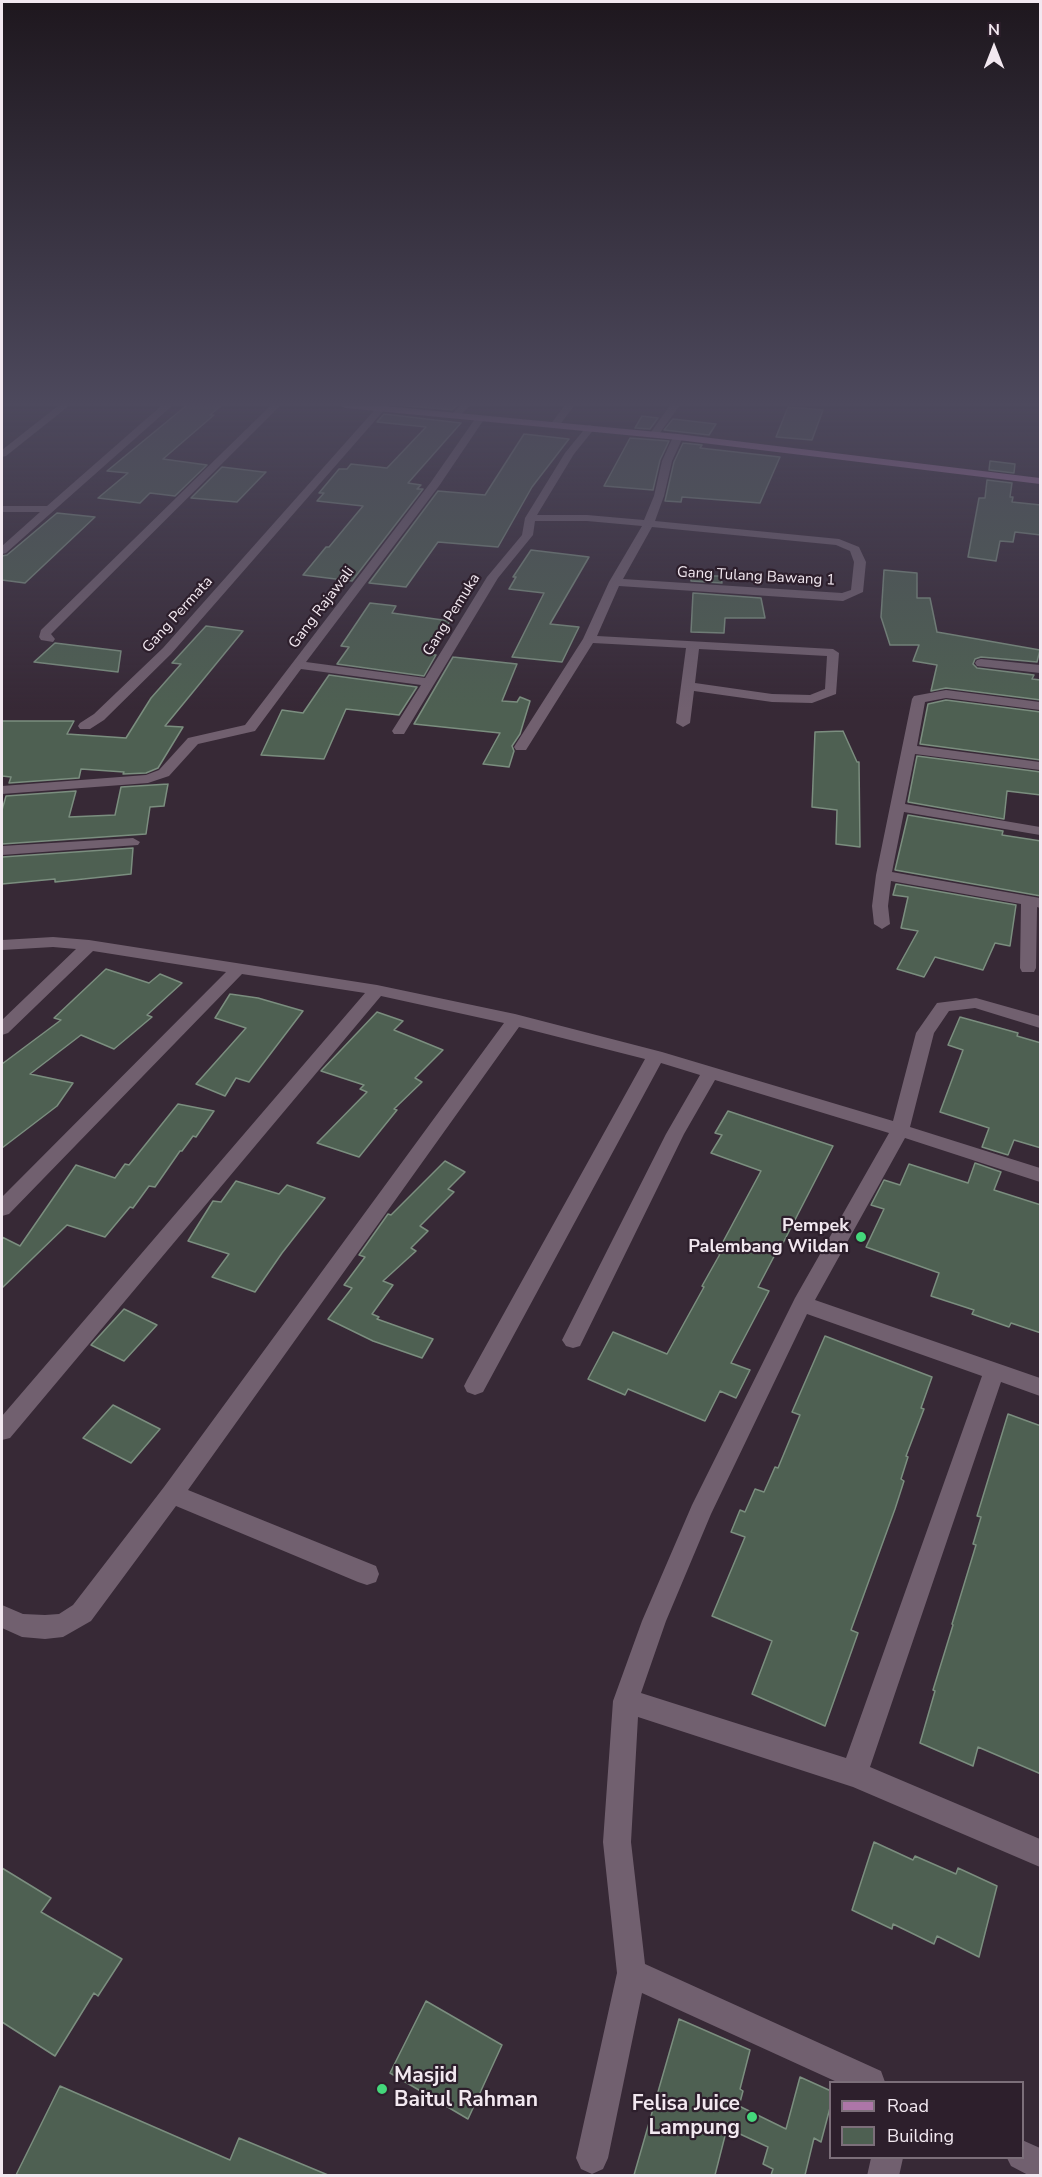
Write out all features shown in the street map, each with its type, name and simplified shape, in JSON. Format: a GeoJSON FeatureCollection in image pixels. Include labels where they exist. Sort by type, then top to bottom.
{"type":"FeatureCollection","features":[{"type":"Feature","properties":{"kind":"street"},"geometry":{"type":"LineString","coordinates":[[49,639],[45,637],[45,633],[173,507]]}},
{"type":"Feature","properties":{"kind":"street","name":"Gang Permata"},"geometry":{"type":"LineString","coordinates":[[85,726],[99,717],[167,651],[294,507]]}},
{"type":"Feature","properties":{"kind":"street","name":"Gang Rajawali"},"geometry":{"type":"LineString","coordinates":[[2,790],[148,779],[164,773],[193,741],[250,728],[418,507]]}},
{"type":"Feature","properties":{"kind":"street","name":"Gang Pemuka"},"geometry":{"type":"LineString","coordinates":[[399,731],[493,577],[527,536],[530,518],[537,507]]}},
{"type":"Feature","properties":{"kind":"street"},"geometry":{"type":"LineString","coordinates":[[521,747],[590,639],[615,582],[648,525],[655,507]]}},
{"type":"Feature","properties":{"kind":"street"},"geometry":{"type":"LineString","coordinates":[[2,509],[49,508]]}},
{"type":"Feature","properties":{"kind":"street"},"geometry":{"type":"LineString","coordinates":[[2,551],[49,508]]}},
{"type":"Feature","properties":{"kind":"street"},"geometry":{"type":"LineString","coordinates":[[530,518],[587,518],[648,525]]}},
{"type":"Feature","properties":{"kind":"street","name":"Gang Tulang Bawang 1"},"geometry":{"type":"LineString","coordinates":[[615,582],[843,597],[857,592],[860,562],[855,549],[839,542],[648,525]]}},
{"type":"Feature","properties":{"kind":"street"},"geometry":{"type":"LineString","coordinates":[[590,639],[833,652],[831,691],[813,699],[772,698],[688,687]]}},
{"type":"Feature","properties":{"kind":"street"},"geometry":{"type":"LineString","coordinates":[[683,723],[693,645]]}},
{"type":"Feature","properties":{"kind":"street"},"geometry":{"type":"LineString","coordinates":[[981,663],[1041,669]]}},
{"type":"Feature","properties":{"kind":"street"},"geometry":{"type":"LineString","coordinates":[[298,665],[427,682]]}},
{"type":"Feature","properties":{"kind":"street"},"geometry":{"type":"LineString","coordinates":[[882,924],[880,906],[884,875],[919,699],[946,694],[1041,706]]}},
{"type":"Feature","properties":{"kind":"street"},"geometry":{"type":"LineString","coordinates":[[908,749],[1041,766]]}},
{"type":"Feature","properties":{"kind":"street"},"geometry":{"type":"LineString","coordinates":[[897,807],[1041,831]]}},
{"type":"Feature","properties":{"kind":"street"},"geometry":{"type":"LineString","coordinates":[[2,851],[133,842]]}},
{"type":"Feature","properties":{"kind":"street"},"geometry":{"type":"LineString","coordinates":[[884,875],[1035,902],[1028,968]]}},
{"type":"Feature","properties":{"kind":"street"},"geometry":{"type":"LineString","coordinates":[[2,945],[53,942],[89,945],[377,990],[515,1020],[656,1056],[1041,1175]]}},
{"type":"Feature","properties":{"kind":"street"},"geometry":{"type":"LineString","coordinates":[[2,1029],[89,945]]}},
{"type":"Feature","properties":{"kind":"street"},"geometry":{"type":"LineString","coordinates":[[2,1209],[239,968]]}},
{"type":"Feature","properties":{"kind":"street"},"geometry":{"type":"LineString","coordinates":[[2,1431],[377,990]]}},
{"type":"Feature","properties":{"kind":"street"},"geometry":{"type":"LineString","coordinates":[[592,2158],[633,1973],[617,1842],[626,1701],[654,1621],[700,1512],[802,1304],[900,1130],[926,1033],[943,1008],[957,1004],[976,1004],[1041,1022]]}},
{"type":"Feature","properties":{"kind":"street"},"geometry":{"type":"LineString","coordinates":[[2,1616],[22,1625],[45,1627],[63,1625],[82,1613],[172,1494],[515,1020]]}},
{"type":"Feature","properties":{"kind":"street"},"geometry":{"type":"LineString","coordinates":[[475,1386],[656,1056]]}},
{"type":"Feature","properties":{"kind":"street"},"geometry":{"type":"LineString","coordinates":[[573,1340],[675,1134],[710,1072]]}},
{"type":"Feature","properties":{"kind":"street"},"geometry":{"type":"LineString","coordinates":[[802,1304],[1041,1387]]}},
{"type":"Feature","properties":{"kind":"street"},"geometry":{"type":"LineString","coordinates":[[854,1774],[994,1371]]}},
{"type":"Feature","properties":{"kind":"street"},"geometry":{"type":"LineString","coordinates":[[172,1494],[367,1574]]}},
{"type":"Feature","properties":{"kind":"street"},"geometry":{"type":"LineString","coordinates":[[626,1701],[854,1774],[1041,1853]]}},
{"type":"Feature","properties":{"kind":"street"},"geometry":{"type":"LineString","coordinates":[[633,1973],[868,2081]]}},
{"type":"Feature","properties":{"kind":"street"},"geometry":{"type":"LineString","coordinates":[[1024,2156],[1041,2164]]}},
{"type":"Feature","properties":{"kind":"street"},"geometry":{"type":"LineString","coordinates":[[884,2175],[887,2159]]}},
{"type":"Feature","properties":{"kind":"building"},"geometry":{"type":"Polygon","coordinates":[[[363,507],[409,507],[352,581],[303,575],[326,547],[329,547],[363,507]]]}},
{"type":"Feature","properties":{"kind":"building"},"geometry":{"type":"Polygon","coordinates":[[[426,507],[521,507],[498,547],[438,542],[406,587],[369,583],[426,507]]]}},
{"type":"Feature","properties":{"kind":"building"},"geometry":{"type":"Polygon","coordinates":[[[977,507],[1041,507],[1041,535],[1015,532],[1013,542],[1000,541],[996,561],[968,557],[977,507]]]}},
{"type":"Feature","properties":{"kind":"building"},"geometry":{"type":"Polygon","coordinates":[[[57,513],[95,517],[25,583],[2,580],[2,556],[7,555],[57,513]]]}},
{"type":"Feature","properties":{"kind":"building"},"geometry":{"type":"Polygon","coordinates":[[[531,550],[589,557],[550,624],[579,627],[562,662],[512,657],[544,593],[509,589],[516,577],[513,577],[531,550]]]}},
{"type":"Feature","properties":{"kind":"building"},"geometry":{"type":"Polygon","coordinates":[[[884,570],[917,573],[917,598],[930,598],[937,632],[1040,650],[1037,662],[981,657],[975,659],[973,664],[977,668],[1034,675],[1032,679],[1041,680],[1041,700],[946,688],[931,691],[937,665],[913,661],[919,645],[890,645],[881,617],[884,570]]]}},
{"type":"Feature","properties":{"kind":"building"},"geometry":{"type":"Polygon","coordinates":[[[691,576],[721,576],[722,583],[691,581],[691,576]]]}},
{"type":"Feature","properties":{"kind":"building"},"geometry":{"type":"Polygon","coordinates":[[[693,593],[761,598],[765,618],[725,618],[724,633],[691,632],[693,593]]]}},
{"type":"Feature","properties":{"kind":"building"},"geometry":{"type":"Polygon","coordinates":[[[370,603],[396,606],[392,613],[450,621],[427,654],[436,655],[424,676],[337,664],[349,647],[341,646],[370,603]]]}},
{"type":"Feature","properties":{"kind":"building"},"geometry":{"type":"Polygon","coordinates":[[[206,626],[243,631],[165,726],[183,727],[158,768],[146,773],[123,774],[124,772],[81,769],[79,778],[9,783],[11,777],[2,776],[2,721],[74,721],[67,734],[126,738],[151,698],[181,664],[172,663],[206,626]]]}},
{"type":"Feature","properties":{"kind":"building"},"geometry":{"type":"Polygon","coordinates":[[[55,643],[121,651],[118,672],[34,662],[55,643]]]}},
{"type":"Feature","properties":{"kind":"building"},"geometry":{"type":"Polygon","coordinates":[[[453,657],[517,664],[502,701],[517,702],[520,697],[530,701],[520,734],[512,746],[514,751],[509,767],[483,764],[500,733],[414,724],[453,657]]]}},
{"type":"Feature","properties":{"kind":"building"},"geometry":{"type":"Polygon","coordinates":[[[329,675],[417,687],[399,715],[346,709],[324,759],[261,755],[282,710],[303,713],[329,675]]]}},
{"type":"Feature","properties":{"kind":"building"},"geometry":{"type":"Polygon","coordinates":[[[946,700],[1041,712],[1041,760],[920,744],[928,704],[946,700]]]}},
{"type":"Feature","properties":{"kind":"building"},"geometry":{"type":"Polygon","coordinates":[[[843,731],[859,762],[860,847],[836,844],[837,810],[812,807],[815,732],[843,731]]]}},
{"type":"Feature","properties":{"kind":"building"},"geometry":{"type":"Polygon","coordinates":[[[917,756],[1041,772],[1041,795],[1007,791],[1004,819],[908,802],[917,756]]]}},
{"type":"Feature","properties":{"kind":"building"},"geometry":{"type":"Polygon","coordinates":[[[168,784],[164,806],[150,807],[146,834],[2,844],[2,810],[6,796],[76,791],[69,817],[115,815],[121,787],[168,784]]]}},
{"type":"Feature","properties":{"kind":"building"},"geometry":{"type":"Polygon","coordinates":[[[908,815],[1003,831],[1002,835],[1041,841],[1041,896],[895,870],[908,815]]]}},
{"type":"Feature","properties":{"kind":"building"},"geometry":{"type":"Polygon","coordinates":[[[133,848],[131,874],[55,882],[55,879],[2,884],[2,857],[133,848]]]}},
{"type":"Feature","properties":{"kind":"building"},"geometry":{"type":"Polygon","coordinates":[[[896,884],[1016,905],[1010,946],[995,943],[983,970],[935,957],[924,977],[897,969],[918,931],[901,928],[908,897],[893,895],[896,884]]]}},
{"type":"Feature","properties":{"kind":"building"},"geometry":{"type":"Polygon","coordinates":[[[106,969],[149,983],[160,974],[182,983],[147,1015],[152,1017],[114,1049],[81,1035],[30,1074],[73,1083],[57,1106],[2,1148],[2,1064],[61,1020],[54,1018],[106,969]]]}},
{"type":"Feature","properties":{"kind":"building"},"geometry":{"type":"Polygon","coordinates":[[[230,994],[258,998],[303,1011],[249,1082],[236,1078],[225,1096],[196,1084],[246,1028],[215,1018],[230,994]]]}},
{"type":"Feature","properties":{"kind":"building"},"geometry":{"type":"Polygon","coordinates":[[[377,1012],[403,1021],[394,1030],[443,1050],[415,1078],[422,1082],[394,1109],[397,1110],[359,1157],[317,1143],[367,1092],[360,1089],[364,1085],[321,1071],[377,1012]]]}},
{"type":"Feature","properties":{"kind":"building"},"geometry":{"type":"Polygon","coordinates":[[[960,1017],[1018,1033],[1017,1036],[1041,1043],[1041,1148],[1014,1140],[1008,1155],[982,1147],[989,1128],[940,1112],[963,1050],[948,1045],[960,1017]]]}},
{"type":"Feature","properties":{"kind":"building"},"geometry":{"type":"Polygon","coordinates":[[[178,1104],[214,1111],[196,1137],[193,1136],[180,1151],[155,1187],[149,1186],[133,1208],[130,1207],[105,1237],[67,1225],[2,1288],[2,1237],[20,1246],[76,1165],[115,1178],[125,1164],[129,1165],[178,1104]]]}},
{"type":"Feature","properties":{"kind":"building"},"geometry":{"type":"Polygon","coordinates":[[[728,1111],[833,1146],[758,1287],[769,1291],[731,1363],[750,1370],[736,1398],[720,1391],[705,1421],[628,1389],[625,1395],[588,1379],[613,1332],[667,1354],[704,1287],[702,1286],[720,1254],[717,1253],[761,1171],[711,1153],[722,1135],[715,1133],[728,1111]]]}},
{"type":"Feature","properties":{"kind":"building"},"geometry":{"type":"Polygon","coordinates":[[[445,1161],[465,1172],[448,1189],[454,1192],[420,1226],[428,1231],[411,1248],[416,1251],[383,1281],[393,1285],[372,1314],[379,1317],[377,1319],[433,1339],[422,1358],[373,1341],[328,1319],[352,1288],[344,1285],[365,1257],[359,1255],[388,1214],[391,1215],[445,1161]]]}},
{"type":"Feature","properties":{"kind":"building"},"geometry":{"type":"Polygon","coordinates":[[[975,1163],[1001,1172],[994,1190],[1041,1205],[1041,1333],[1011,1323],[1009,1327],[972,1314],[974,1310],[931,1296],[939,1273],[866,1247],[884,1209],[871,1205],[884,1180],[900,1185],[909,1164],[968,1183],[975,1163]]]}},
{"type":"Feature","properties":{"kind":"building"},"geometry":{"type":"Polygon","coordinates":[[[236,1181],[279,1194],[287,1185],[325,1198],[255,1292],[212,1277],[229,1254],[188,1241],[213,1201],[221,1202],[236,1181]]]}},
{"type":"Feature","properties":{"kind":"building"},"geometry":{"type":"Polygon","coordinates":[[[124,1309],[157,1325],[124,1361],[91,1345],[124,1309]]]}},
{"type":"Feature","properties":{"kind":"building"},"geometry":{"type":"Polygon","coordinates":[[[825,1336],[932,1377],[921,1408],[924,1409],[906,1456],[908,1457],[901,1479],[904,1481],[851,1630],[858,1633],[825,1726],[752,1694],[772,1641],[712,1616],[745,1537],[731,1532],[740,1510],[745,1512],[755,1489],[764,1492],[775,1467],[778,1468],[800,1415],[792,1412],[825,1336]]]}},
{"type":"Feature","properties":{"kind":"building"},"geometry":{"type":"Polygon","coordinates":[[[113,1405],[160,1429],[131,1463],[83,1438],[113,1405]]]}},
{"type":"Feature","properties":{"kind":"building"},"geometry":{"type":"Polygon","coordinates":[[[1008,1414],[1041,1426],[1041,1774],[978,1747],[973,1766],[920,1743],[935,1691],[933,1690],[976,1545],[973,1544],[981,1517],[977,1516],[1008,1414]]]}},
{"type":"Feature","properties":{"kind":"building"},"geometry":{"type":"Polygon","coordinates":[[[874,1842],[913,1860],[915,1856],[956,1874],[958,1868],[997,1886],[979,1957],[937,1936],[934,1944],[893,1924],[892,1929],[852,1910],[874,1842]]]}},
{"type":"Feature","properties":{"kind":"building"},"geometry":{"type":"Polygon","coordinates":[[[2,1868],[51,1898],[41,1912],[122,1959],[98,1996],[94,1993],[55,2056],[2,2022],[2,1868]]]}},
{"type":"Feature","properties":{"kind":"building"},"geometry":{"type":"Polygon","coordinates":[[[426,2001],[502,2045],[468,2119],[390,2073],[426,2001]]]}},
{"type":"Feature","properties":{"kind":"building"},"geometry":{"type":"Polygon","coordinates":[[[679,2019],[750,2050],[740,2089],[743,2091],[739,2106],[786,2129],[800,2077],[829,2090],[829,2112],[821,2142],[814,2138],[805,2175],[771,2175],[773,2169],[763,2164],[768,2147],[727,2128],[715,2175],[634,2175],[679,2019]]]}},
{"type":"Feature","properties":{"kind":"building"},"geometry":{"type":"Polygon","coordinates":[[[60,2086],[230,2160],[239,2138],[328,2175],[16,2175],[60,2086]]]}},
{"type":"Feature","properties":{"kind":"place","name":"Pempek Palembang Wildan"},"geometry":{"type":"Point","coordinates":[861,1237]}},
{"type":"Feature","properties":{"kind":"place","name":"Masjid Baitul Rahman"},"geometry":{"type":"Point","coordinates":[382,2089]}},
{"type":"Feature","properties":{"kind":"place","name":"Felisa Juice Lampung"},"geometry":{"type":"Point","coordinates":[752,2117]}}]}
